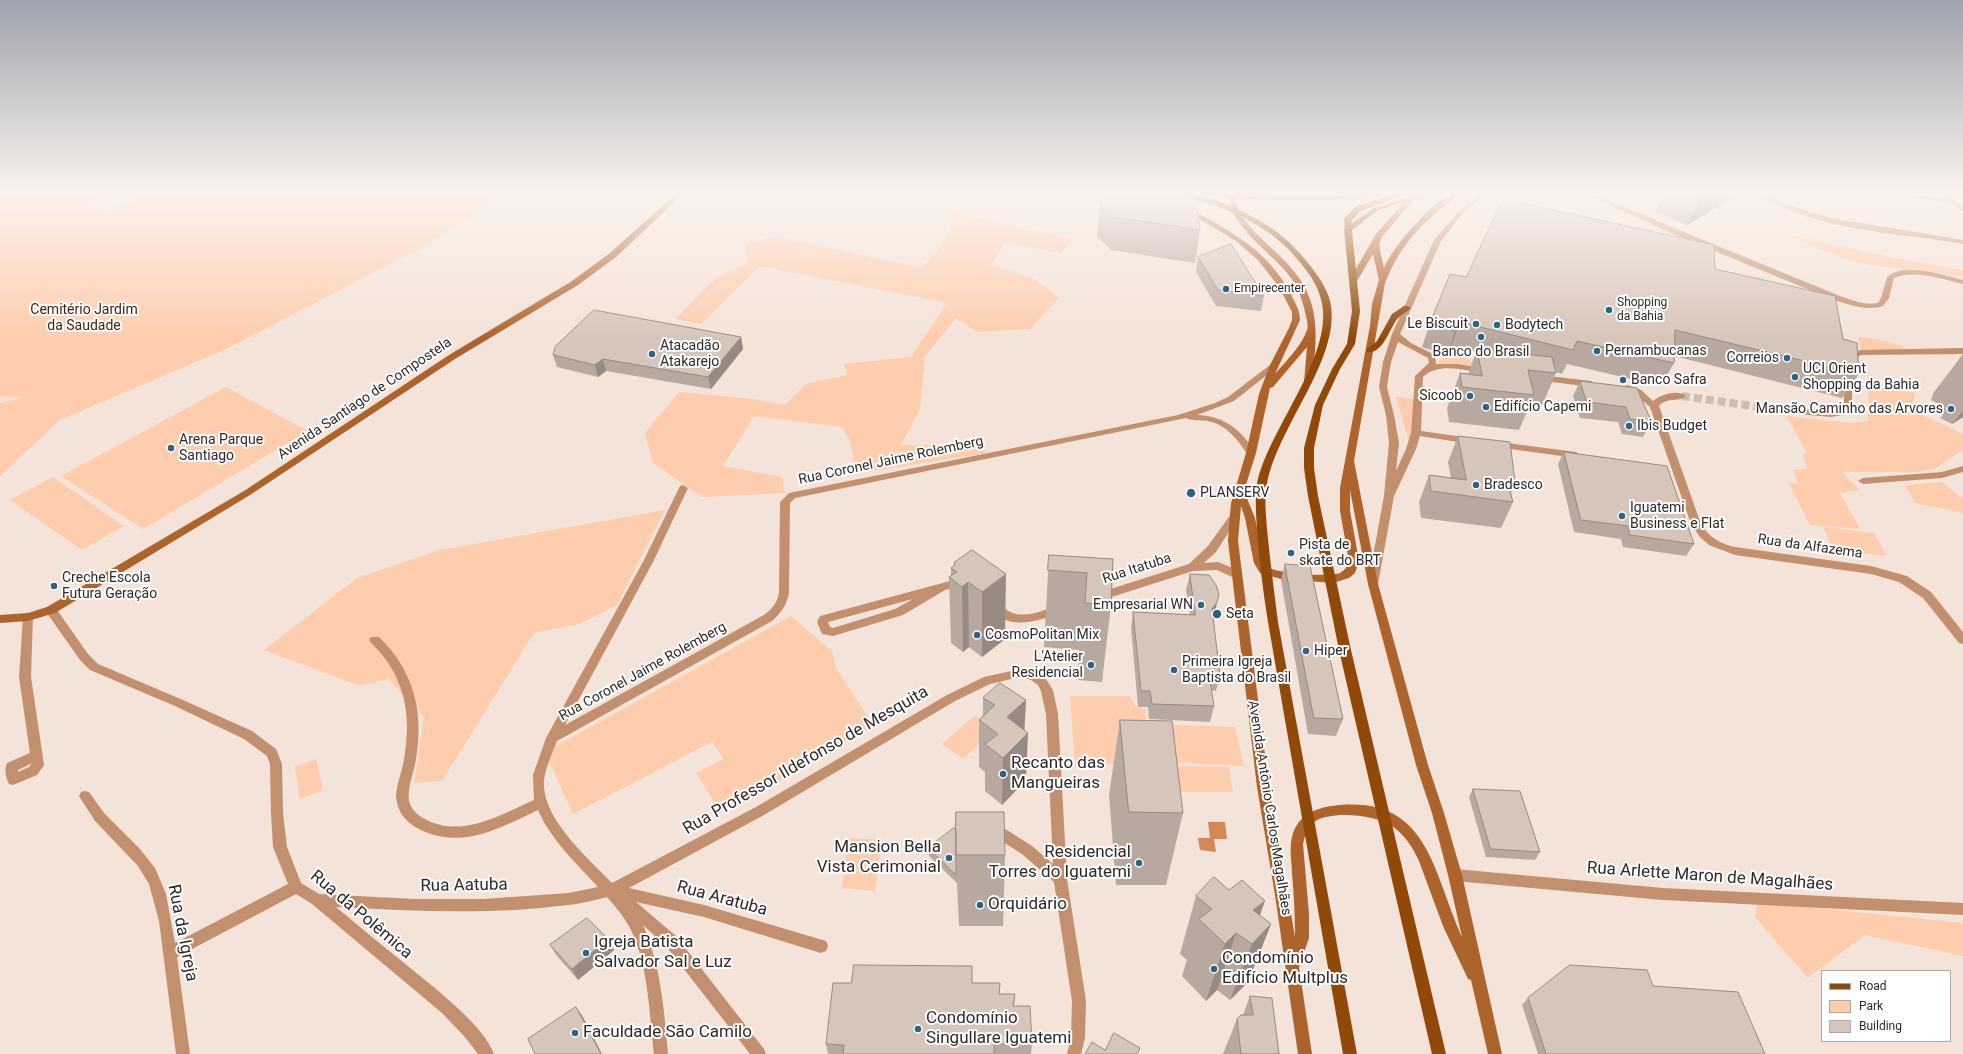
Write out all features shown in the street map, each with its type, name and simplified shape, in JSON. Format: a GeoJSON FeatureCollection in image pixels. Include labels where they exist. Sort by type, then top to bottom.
{"type":"FeatureCollection","features":[{"type":"Feature","properties":{"kind":"main road","name":"Avenida Santiago de Compostela"},"geometry":{"type":"LineString","coordinates":[[0,619],[28,617],[51,610],[241,497],[452,357],[575,283],[613,255],[628,241]]}},
{"type":"Feature","properties":{"kind":"main road","name":"Avenida Antônio Carlos Magalhães"},"geometry":{"type":"LineString","coordinates":[[1241,241],[1248,246],[1270,269],[1290,298],[1296,312],[1296,320],[1274,365],[1263,394],[1251,453],[1239,489],[1234,516],[1233,541],[1263,787],[1293,967],[1305,1054]]}},
{"type":"Feature","properties":{"kind":"main road"},"geometry":{"type":"LineString","coordinates":[[1262,241],[1289,270],[1304,293],[1311,317],[1308,382]]}},
{"type":"Feature","properties":{"kind":"main road"},"geometry":{"type":"LineString","coordinates":[[1285,241],[1311,272],[1324,293],[1327,308],[1325,337],[1308,382],[1284,425],[1268,466],[1260,498],[1264,560],[1277,645],[1350,1054]]}},
{"type":"Feature","properties":{"kind":"main road"},"geometry":{"type":"LineString","coordinates":[[1349,241],[1356,311],[1351,344],[1336,369],[1319,405],[1309,448],[1309,468],[1313,496],[1345,650],[1439,1054]]}},
{"type":"Feature","properties":{"kind":"main road"},"geometry":{"type":"LineString","coordinates":[[1354,279],[1377,241]]}},
{"type":"Feature","properties":{"kind":"main road"},"geometry":{"type":"LineString","coordinates":[[1239,489],[1246,505],[1259,563],[1264,570],[1281,576],[1333,578],[1345,575],[1351,570],[1354,562],[1345,511],[1344,488],[1370,350],[1374,326],[1375,305],[1382,280],[1392,257],[1403,241]]}},
{"type":"Feature","properties":{"kind":"main road"},"geometry":{"type":"LineString","coordinates":[[1375,245],[1382,280]]}},
{"type":"Feature","properties":{"kind":"main road"},"geometry":{"type":"LineString","coordinates":[[1370,350],[1380,342],[1395,316],[1407,308]]}},
{"type":"Feature","properties":{"kind":"main road"},"geometry":{"type":"LineString","coordinates":[[1263,394],[1302,348],[1311,330]]}},
{"type":"Feature","properties":{"kind":"main road"},"geometry":{"type":"LineString","coordinates":[[1349,461],[1373,584],[1422,765],[1438,813],[1455,875],[1478,984],[1495,1054]]}},
{"type":"Feature","properties":{"kind":"main road"},"geometry":{"type":"LineString","coordinates":[[1293,967],[1302,938],[1302,914],[1297,844],[1299,833],[1304,822],[1314,816],[1327,812],[1368,812],[1390,818],[1405,828],[1418,845],[1460,952],[1478,984]]}},
{"type":"Feature","properties":{"kind":"street"},"geometry":{"type":"LineString","coordinates":[[1373,584],[1389,496],[1394,443],[1390,415],[1383,387],[1383,378],[1396,334],[1437,241]]}},
{"type":"Feature","properties":{"kind":"street"},"geometry":{"type":"LineString","coordinates":[[1698,241],[1837,298],[1860,304],[1877,306],[1885,300],[1891,276],[1899,273],[1926,274],[1963,282]]}},
{"type":"Feature","properties":{"kind":"street"},"geometry":{"type":"LineString","coordinates":[[1389,496],[1411,449],[1416,433],[1419,376],[1433,363],[1432,357],[1404,343],[1396,334]]}},
{"type":"Feature","properties":{"kind":"street"},"geometry":{"type":"LineString","coordinates":[[1766,408],[1831,414],[1844,412],[1848,406],[1847,362],[1849,358],[1861,353],[1963,351]]}},
{"type":"Feature","properties":{"kind":"street","name":"Rua Coronel Jaime Rolemberg"},"geometry":{"type":"LineString","coordinates":[[552,738],[768,618],[776,611],[782,603],[784,593],[785,502],[792,495],[1180,417],[1218,405],[1231,399],[1274,365]]}},
{"type":"Feature","properties":{"kind":"street"},"geometry":{"type":"LineString","coordinates":[[1428,368],[1443,366],[1493,372]]}},
{"type":"Feature","properties":{"kind":"street"},"geometry":{"type":"LineString","coordinates":[[1531,377],[1602,385]]}},
{"type":"Feature","properties":{"kind":"street","name":"Rua da Alfazema"},"geometry":{"type":"LineString","coordinates":[[1616,386],[1629,388],[1638,392],[1654,406],[1696,524],[1706,540],[1714,545],[1735,551],[1871,570],[1903,579],[1927,595],[1963,640]]}},
{"type":"Feature","properties":{"kind":"street"},"geometry":{"type":"LineString","coordinates":[[1654,406],[1661,398],[1667,396],[1682,396]]}},
{"type":"Feature","properties":{"kind":"street","name":"Rua Coronel Jaime Rolemberg"},"geometry":{"type":"LineString","coordinates":[[1180,417],[1206,418],[1226,424],[1235,430],[1242,438],[1251,453]]}},
{"type":"Feature","properties":{"kind":"street"},"geometry":{"type":"LineString","coordinates":[[1416,433],[1582,456]]}},
{"type":"Feature","properties":{"kind":"street"},"geometry":{"type":"LineString","coordinates":[[1661,466],[1677,468]]}},
{"type":"Feature","properties":{"kind":"street"},"geometry":{"type":"LineString","coordinates":[[1863,481],[1942,475],[1963,469]]}},
{"type":"Feature","properties":{"kind":"street"},"geometry":{"type":"LineString","coordinates":[[683,488],[648,562],[552,738],[538,782],[540,803],[550,821],[586,865],[612,890],[647,918],[670,941],[759,1054]]}},
{"type":"Feature","properties":{"kind":"street","name":"Rua Itatuba"},"geometry":{"type":"LineString","coordinates":[[1193,567],[1212,549],[1234,516]]}},
{"type":"Feature","properties":{"kind":"street","name":"Rua Itatuba"},"geometry":{"type":"LineString","coordinates":[[1086,601],[1193,567],[1218,566],[1236,574]]}},
{"type":"Feature","properties":{"kind":"street"},"geometry":{"type":"LineString","coordinates":[[942,587],[900,612],[833,632],[826,631],[822,622],[824,619],[942,587],[972,580]]}},
{"type":"Feature","properties":{"kind":"street"},"geometry":{"type":"LineString","coordinates":[[992,600],[1002,613],[1011,618],[1024,619],[1066,607]]}},
{"type":"Feature","properties":{"kind":"street","name":"Rua da Polêmica"},"geometry":{"type":"LineString","coordinates":[[51,610],[84,657],[94,667],[179,703],[248,735],[272,753],[276,764],[276,813],[280,847],[287,868],[296,887],[317,900],[447,1008],[469,1031],[487,1054]]}},
{"type":"Feature","properties":{"kind":"street"},"geometry":{"type":"LineString","coordinates":[[28,617],[25,677],[36,756]]}},
{"type":"Feature","properties":{"kind":"street"},"geometry":{"type":"LineString","coordinates":[[374,640],[389,653],[395,663],[407,691],[413,719],[413,742],[403,791],[403,802],[409,816],[423,826],[441,833],[458,834],[494,823],[540,803]]}},
{"type":"Feature","properties":{"kind":"street","name":"Rua Professor Ildefonso de Mesquita"},"geometry":{"type":"LineString","coordinates":[[612,890],[804,787],[970,687],[988,680],[1020,674],[1034,676],[1042,682],[1050,701],[1060,879],[1079,1001],[1078,1038],[1074,1054]]}},
{"type":"Feature","properties":{"kind":"street","name":"Rua da Igreja"},"geometry":{"type":"LineString","coordinates":[[85,796],[96,812],[130,848],[150,873],[158,891],[167,930],[183,1054]]}},
{"type":"Feature","properties":{"kind":"street"},"geometry":{"type":"LineString","coordinates":[[985,824],[1027,850],[1060,879]]}},
{"type":"Feature","properties":{"kind":"street","name":"Rua Arlette Maron de Magalhães"},"geometry":{"type":"LineString","coordinates":[[1455,875],[1663,894],[1963,909]]}},
{"type":"Feature","properties":{"kind":"street"},"geometry":{"type":"LineString","coordinates":[[170,953],[296,887]]}},
{"type":"Feature","properties":{"kind":"street"},"geometry":{"type":"LineString","coordinates":[[612,890],[635,923],[645,951],[653,983],[661,1054]]}},
{"type":"Feature","properties":{"kind":"street","name":"Rua Aatuba"},"geometry":{"type":"LineString","coordinates":[[317,900],[414,905],[484,905],[569,899],[612,890]]}},
{"type":"Feature","properties":{"kind":"street","name":"Rua Aratuba"},"geometry":{"type":"LineString","coordinates":[[612,890],[704,911],[821,946]]}},
{"type":"Feature","properties":{"kind":"green space","name":"Cemitério Jardim da Saudade"},"geometry":{"type":"Polygon","coordinates":[[[0,241],[435,241],[224,350],[60,420],[0,476],[0,403],[23,398],[0,396],[0,241]]]}},
{"type":"Feature","properties":{"kind":"green space"},"geometry":{"type":"Polygon","coordinates":[[[756,241],[798,241],[922,268],[943,241],[1072,241],[1060,253],[1005,242],[991,265],[1033,278],[1059,298],[1030,329],[977,332],[956,318],[925,356],[920,409],[901,445],[945,445],[956,439],[987,453],[853,474],[851,444],[842,427],[754,416],[723,466],[782,477],[785,493],[702,497],[653,463],[645,433],[679,392],[752,399],[785,405],[806,384],[847,375],[844,364],[911,357],[947,303],[760,266],[701,324],[675,319],[715,279],[746,264],[747,244],[756,241]]]}},
{"type":"Feature","properties":{"kind":"green space"},"geometry":{"type":"Polygon","coordinates":[[[1802,241],[1819,241],[1895,258],[1963,270],[1963,277],[1856,263],[1802,241]]]}},
{"type":"Feature","properties":{"kind":"green space"},"geometry":{"type":"Polygon","coordinates":[[[1858,337],[1871,338],[1903,346],[1904,350],[1861,351],[1858,337]]]}},
{"type":"Feature","properties":{"kind":"green space"},"geometry":{"type":"Polygon","coordinates":[[[1450,355],[1462,355],[1477,365],[1439,364],[1437,362],[1450,355]]]}},
{"type":"Feature","properties":{"kind":"green space"},"geometry":{"type":"Polygon","coordinates":[[[1869,385],[1915,393],[1912,410],[1963,434],[1963,450],[1936,468],[1921,472],[1842,472],[1860,490],[1840,493],[1860,529],[1810,525],[1788,482],[1799,485],[1793,470],[1807,469],[1803,454],[1808,454],[1786,416],[1852,423],[1868,421],[1869,385]]]}},
{"type":"Feature","properties":{"kind":"green space"},"geometry":{"type":"Polygon","coordinates":[[[226,387],[308,431],[143,529],[61,476],[226,387]]]}},
{"type":"Feature","properties":{"kind":"green space"},"geometry":{"type":"Polygon","coordinates":[[[1396,397],[1415,399],[1410,445],[1396,397]]]}},
{"type":"Feature","properties":{"kind":"green space"},"geometry":{"type":"Polygon","coordinates":[[[53,477],[124,526],[82,550],[10,500],[53,477]]]}},
{"type":"Feature","properties":{"kind":"green space"},"geometry":{"type":"Polygon","coordinates":[[[1942,482],[1963,499],[1963,513],[1915,503],[1905,485],[1942,482]]]}},
{"type":"Feature","properties":{"kind":"green space"},"geometry":{"type":"Polygon","coordinates":[[[665,510],[617,605],[579,624],[534,633],[442,781],[414,783],[424,717],[388,679],[360,686],[264,650],[357,578],[440,550],[665,510]]]}},
{"type":"Feature","properties":{"kind":"green space"},"geometry":{"type":"Polygon","coordinates":[[[1823,527],[1874,533],[1887,556],[1834,550],[1823,527]]]}},
{"type":"Feature","properties":{"kind":"green space"},"geometry":{"type":"Polygon","coordinates":[[[791,616],[832,651],[836,668],[873,725],[752,798],[749,795],[720,811],[696,773],[724,759],[712,742],[573,814],[545,752],[791,616]]]}},
{"type":"Feature","properties":{"kind":"green space"},"geometry":{"type":"Polygon","coordinates":[[[1070,696],[1130,696],[1135,706],[1145,709],[1147,724],[1235,727],[1244,766],[1164,762],[1075,765],[1070,696]]]}},
{"type":"Feature","properties":{"kind":"green space"},"geometry":{"type":"Polygon","coordinates":[[[974,716],[995,729],[963,759],[942,744],[974,716]]]}},
{"type":"Feature","properties":{"kind":"green space"},"geometry":{"type":"Polygon","coordinates":[[[316,759],[323,790],[300,799],[295,767],[316,759]]]}},
{"type":"Feature","properties":{"kind":"green space"},"geometry":{"type":"Polygon","coordinates":[[[1173,766],[1229,767],[1233,792],[1177,792],[1173,766]]]}},
{"type":"Feature","properties":{"kind":"green space"},"geometry":{"type":"Polygon","coordinates":[[[849,838],[882,840],[875,891],[842,888],[849,838]]]}},
{"type":"Feature","properties":{"kind":"green space"},"geometry":{"type":"Polygon","coordinates":[[[1758,902],[1963,923],[1963,956],[1865,935],[1808,978],[1755,917],[1758,902]]]}},
{"type":"Feature","properties":{"kind":"shaded area"},"geometry":{"type":"Polygon","coordinates":[[[1208,822],[1225,822],[1227,839],[1214,839],[1216,852],[1200,850],[1198,838],[1210,838],[1208,822]]]}},
{"type":"Feature","properties":{"kind":"building","name":"Shopping da Bahia"},"geometry":{"type":"Polygon","coordinates":[[[1483,241],[1697,241],[1714,245],[1715,269],[1835,296],[1843,339],[1857,343],[1859,374],[1675,330],[1674,363],[1577,341],[1573,350],[1460,322],[1455,331],[1430,323],[1450,274],[1466,277],[1483,241]]]}},
{"type":"Feature","properties":{"kind":"building"},"geometry":{"type":"Polygon","coordinates":[[[1231,244],[1264,296],[1218,290],[1198,257],[1231,244]]]}},
{"type":"Feature","properties":{"kind":"building","name":"Atacadão Atakarejo"},"geometry":{"type":"Polygon","coordinates":[[[594,310],[741,337],[708,377],[603,359],[595,365],[553,355],[555,347],[594,310]]]}},
{"type":"Feature","properties":{"kind":"building"},"geometry":{"type":"Polygon","coordinates":[[[1477,349],[1552,357],[1556,373],[1528,370],[1534,395],[1462,387],[1460,373],[1482,376],[1477,349]]]}},
{"type":"Feature","properties":{"kind":"building"},"geometry":{"type":"Polygon","coordinates":[[[1580,381],[1637,388],[1651,421],[1630,419],[1626,407],[1587,402],[1580,381]]]}},
{"type":"Feature","properties":{"kind":"building"},"geometry":{"type":"Polygon","coordinates":[[[1458,436],[1510,442],[1515,482],[1507,481],[1513,502],[1431,491],[1429,475],[1466,480],[1458,436]]]}},
{"type":"Feature","properties":{"kind":"building","name":"Iguatemi Business e Flat"},"geometry":{"type":"Polygon","coordinates":[[[1564,452],[1667,466],[1694,544],[1630,535],[1628,526],[1581,520],[1564,452]]]}},
{"type":"Feature","properties":{"kind":"building"},"geometry":{"type":"Polygon","coordinates":[[[972,550],[1006,574],[982,592],[968,582],[962,587],[949,577],[957,572],[951,568],[955,565],[954,563],[972,550]]]}},
{"type":"Feature","properties":{"kind":"building"},"geometry":{"type":"Polygon","coordinates":[[[1049,555],[1113,559],[1111,605],[1085,603],[1087,573],[1048,570],[1049,555]]]}},
{"type":"Feature","properties":{"kind":"building","name":"Hiper"},"geometry":{"type":"Polygon","coordinates":[[[1285,564],[1310,566],[1343,719],[1314,718],[1285,564]]]}},
{"type":"Feature","properties":{"kind":"building"},"geometry":{"type":"Polygon","coordinates":[[[1190,574],[1209,575],[1216,585],[1219,594],[1217,602],[1212,609],[1220,675],[1209,674],[1214,706],[1152,704],[1150,691],[1141,691],[1133,612],[1195,615],[1190,574]]]}},
{"type":"Feature","properties":{"kind":"building"},"geometry":{"type":"Polygon","coordinates":[[[1000,683],[1026,700],[1007,717],[1028,733],[1003,758],[985,744],[998,734],[979,720],[995,705],[983,698],[1000,683]]]}},
{"type":"Feature","properties":{"kind":"building"},"geometry":{"type":"Polygon","coordinates":[[[1120,720],[1172,721],[1183,813],[1129,812],[1120,720]]]}},
{"type":"Feature","properties":{"kind":"building"},"geometry":{"type":"Polygon","coordinates":[[[1473,789],[1520,791],[1540,852],[1491,849],[1473,789]]]}},
{"type":"Feature","properties":{"kind":"building"},"geometry":{"type":"Polygon","coordinates":[[[956,812],[1004,812],[1005,855],[956,855],[956,812]]]}},
{"type":"Feature","properties":{"kind":"building"},"geometry":{"type":"Polygon","coordinates":[[[954,828],[956,831],[956,875],[928,848],[954,828]]]}},
{"type":"Feature","properties":{"kind":"building"},"geometry":{"type":"Polygon","coordinates":[[[1214,877],[1229,890],[1242,880],[1265,901],[1253,910],[1271,924],[1252,944],[1236,933],[1225,944],[1199,919],[1212,909],[1196,896],[1214,877]]]}},
{"type":"Feature","properties":{"kind":"building"},"geometry":{"type":"Polygon","coordinates":[[[587,918],[608,939],[572,969],[550,945],[587,918]]]}},
{"type":"Feature","properties":{"kind":"building"},"geometry":{"type":"Polygon","coordinates":[[[854,965],[972,966],[972,983],[1000,983],[999,994],[1015,994],[1013,1006],[1030,1006],[1032,1044],[994,1044],[994,1054],[843,1054],[844,1045],[826,1044],[833,983],[851,983],[854,965]]]}},
{"type":"Feature","properties":{"kind":"building"},"geometry":{"type":"Polygon","coordinates":[[[1570,965],[1647,970],[1653,986],[1738,992],[1765,1054],[1546,1054],[1528,998],[1570,965]]]}},
{"type":"Feature","properties":{"kind":"building"},"geometry":{"type":"Polygon","coordinates":[[[1250,996],[1272,998],[1279,1054],[1241,1054],[1237,1019],[1241,1015],[1253,1015],[1250,996]]]}},
{"type":"Feature","properties":{"kind":"building","name":"Faculdade São Camilo"},"geometry":{"type":"Polygon","coordinates":[[[576,1007],[601,1054],[535,1054],[528,1039],[576,1007]]]}},
{"type":"Feature","properties":{"kind":"building"},"geometry":{"type":"Polygon","coordinates":[[[1114,1033],[1140,1048],[1137,1054],[1085,1054],[1092,1042],[1105,1050],[1114,1033]]]}},
{"type":"Feature","properties":{"kind":"tunnel"},"geometry":{"type":"LineString","coordinates":[[1682,396],[1766,408],[1764,408]]}},
{"type":"Feature","properties":{"kind":"place","name":"Empirecenter"},"geometry":{"type":"Point","coordinates":[1226,289]}},
{"type":"Feature","properties":{"kind":"place","name":"Shopping da Bahia"},"geometry":{"type":"Point","coordinates":[1609,310]}},
{"type":"Feature","properties":{"kind":"place","name":"Le Biscuit"},"geometry":{"type":"Point","coordinates":[1476,324]}},
{"type":"Feature","properties":{"kind":"place","name":"Bodytech"},"geometry":{"type":"Point","coordinates":[1497,325]}},
{"type":"Feature","properties":{"kind":"place","name":"Banco do Brasil"},"geometry":{"type":"Point","coordinates":[1481,337]}},
{"type":"Feature","properties":{"kind":"place","name":"Pernambucanas"},"geometry":{"type":"Point","coordinates":[1597,351]}},
{"type":"Feature","properties":{"kind":"place","name":"Atacadão Atakarejo"},"geometry":{"type":"Point","coordinates":[652,354]}},
{"type":"Feature","properties":{"kind":"place","name":"Correios"},"geometry":{"type":"Point","coordinates":[1787,358]}},
{"type":"Feature","properties":{"kind":"place","name":"UCI Orient Shopping da Bahia"},"geometry":{"type":"Point","coordinates":[1795,377]}},
{"type":"Feature","properties":{"kind":"place","name":"Banco Safra"},"geometry":{"type":"Point","coordinates":[1623,380]}},
{"type":"Feature","properties":{"kind":"place","name":"Sicoob"},"geometry":{"type":"Point","coordinates":[1470,396]}},
{"type":"Feature","properties":{"kind":"place","name":"Edifício Capemi"},"geometry":{"type":"Point","coordinates":[1486,407]}},
{"type":"Feature","properties":{"kind":"place","name":"Mansão Caminho das Arvores"},"geometry":{"type":"Point","coordinates":[1951,409]}},
{"type":"Feature","properties":{"kind":"place","name":"Ibis Budget"},"geometry":{"type":"Point","coordinates":[1629,426]}},
{"type":"Feature","properties":{"kind":"place","name":"Arena Parque Santiago"},"geometry":{"type":"Point","coordinates":[171,448]}},
{"type":"Feature","properties":{"kind":"place","name":"Bradesco"},"geometry":{"type":"Point","coordinates":[1476,485]}},
{"type":"Feature","properties":{"kind":"place","name":"PLANSERV"},"geometry":{"type":"Point","coordinates":[1191,493]}},
{"type":"Feature","properties":{"kind":"place","name":"Iguatemi Business e Flat"},"geometry":{"type":"Point","coordinates":[1622,516]}},
{"type":"Feature","properties":{"kind":"place","name":"Pista de skate do BRT"},"geometry":{"type":"Point","coordinates":[1291,553]}},
{"type":"Feature","properties":{"kind":"place","name":"Creche Escola Futura Geração"},"geometry":{"type":"Point","coordinates":[54,586]}},
{"type":"Feature","properties":{"kind":"place","name":"Empresarial WN"},"geometry":{"type":"Point","coordinates":[1201,605]}},
{"type":"Feature","properties":{"kind":"place","name":"Seta"},"geometry":{"type":"Point","coordinates":[1217,614]}},
{"type":"Feature","properties":{"kind":"place","name":"CosmoPolitan Mix"},"geometry":{"type":"Point","coordinates":[977,635]}},
{"type":"Feature","properties":{"kind":"place","name":"Hiper"},"geometry":{"type":"Point","coordinates":[1306,651]}},
{"type":"Feature","properties":{"kind":"place","name":"L'Atelier Residencial"},"geometry":{"type":"Point","coordinates":[1091,665]}},
{"type":"Feature","properties":{"kind":"place","name":"Primeira Igreja Baptista do Brasil"},"geometry":{"type":"Point","coordinates":[1174,670]}},
{"type":"Feature","properties":{"kind":"place","name":"Recanto das Mangueiras"},"geometry":{"type":"Point","coordinates":[1003,774]}},
{"type":"Feature","properties":{"kind":"place","name":"Mansion Bella Vista Cerimonial"},"geometry":{"type":"Point","coordinates":[949,858]}},
{"type":"Feature","properties":{"kind":"place","name":"Residencial Torres do Iguatemi"},"geometry":{"type":"Point","coordinates":[1139,863]}},
{"type":"Feature","properties":{"kind":"place","name":"Orquidário"},"geometry":{"type":"Point","coordinates":[980,905]}},
{"type":"Feature","properties":{"kind":"place","name":"Igreja Batista Salvador Sal e Luz"},"geometry":{"type":"Point","coordinates":[586,953]}},
{"type":"Feature","properties":{"kind":"place","name":"Condomínio Edifício Multplus"},"geometry":{"type":"Point","coordinates":[1214,969]}},
{"type":"Feature","properties":{"kind":"place","name":"Condomínio Singullare Iguatemi"},"geometry":{"type":"Point","coordinates":[918,1029]}},
{"type":"Feature","properties":{"kind":"place","name":"Faculdade São Camilo"},"geometry":{"type":"Point","coordinates":[575,1033]}}]}
